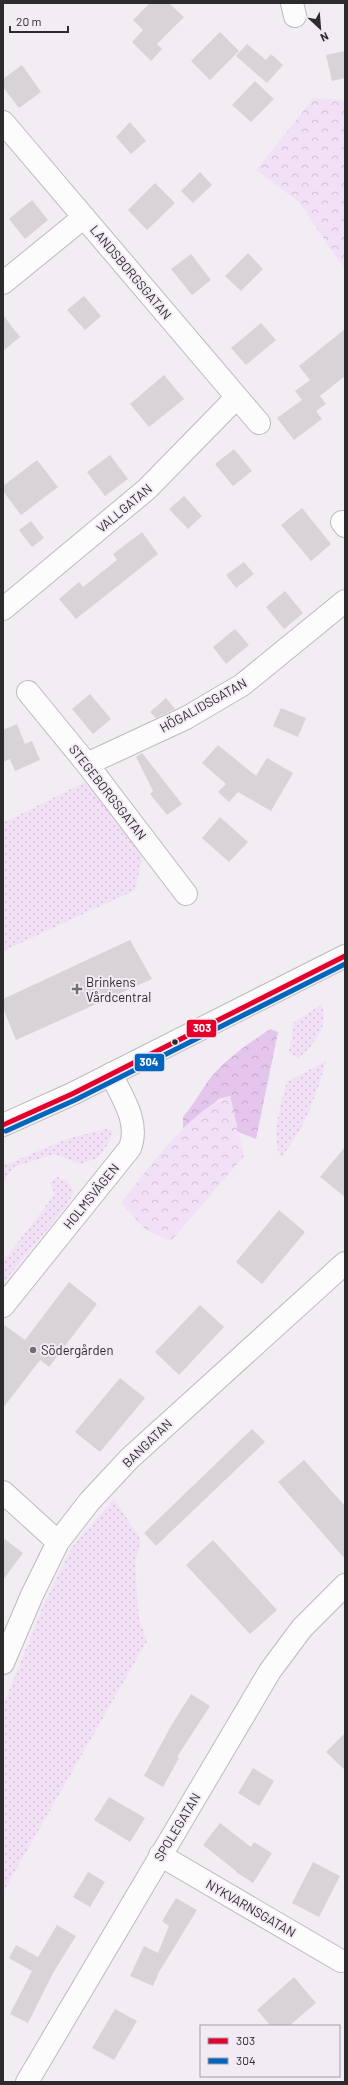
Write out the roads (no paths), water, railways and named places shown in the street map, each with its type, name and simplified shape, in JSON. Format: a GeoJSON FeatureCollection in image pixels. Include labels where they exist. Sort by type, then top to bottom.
{"type":"FeatureCollection","features":[{"type":"Feature","properties":{"kind":"street","name":"LANDSBORGSGATAN"},"geometry":{"type":"LineString","coordinates":[[3,122],[259,423]]}},
{"type":"Feature","properties":{"kind":"street"},"geometry":{"type":"LineString","coordinates":[[3,283],[84,217]]}},
{"type":"Feature","properties":{"kind":"street","name":"VALLGATAN"},"geometry":{"type":"LineString","coordinates":[[3,609],[147,490],[237,397]]}},
{"type":"Feature","properties":{"kind":"street","name":"HÖGALIDSGATAN"},"geometry":{"type":"LineString","coordinates":[[87,764],[186,718],[242,686],[345,601]]}},
{"type":"Feature","properties":{"kind":"street","name":"STEGEBORGSGATAN"},"geometry":{"type":"LineString","coordinates":[[28,692],[87,764],[186,894]]}},
{"type":"Feature","properties":{"kind":"street"},"geometry":{"type":"LineString","coordinates":[[3,1125],[111,1074],[345,956]]}},
{"type":"Feature","properties":{"kind":"street","name":"HOLMSVÄGEN"},"geometry":{"type":"LineString","coordinates":[[3,1306],[130,1148],[133,1139],[133,1122],[111,1074]]}},
{"type":"Feature","properties":{"kind":"street","name":"BANGATAN"},"geometry":{"type":"LineString","coordinates":[[3,1664],[32,1594],[58,1542],[89,1502],[129,1459],[345,1263]]}},
{"type":"Feature","properties":{"kind":"street"},"geometry":{"type":"LineString","coordinates":[[3,1492],[58,1542]]}},
{"type":"Feature","properties":{"kind":"street","name":"SPOLEGATAN"},"geometry":{"type":"LineString","coordinates":[[28,2082],[160,1855],[270,1671],[302,1628],[345,1585]]}},
{"type":"Feature","properties":{"kind":"street","name":"NYKVARNSGATAN"},"geometry":{"type":"LineString","coordinates":[[160,1855],[341,1961]]}},
{"type":"Feature","properties":{"kind":"place","name":"Brinkens Vårdcentral"},"geometry":{"type":"Point","coordinates":[77,989]}},
{"type":"Feature","properties":{"kind":"place","name":"Södergården"},"geometry":{"type":"Point","coordinates":[33,1350]}}]}
